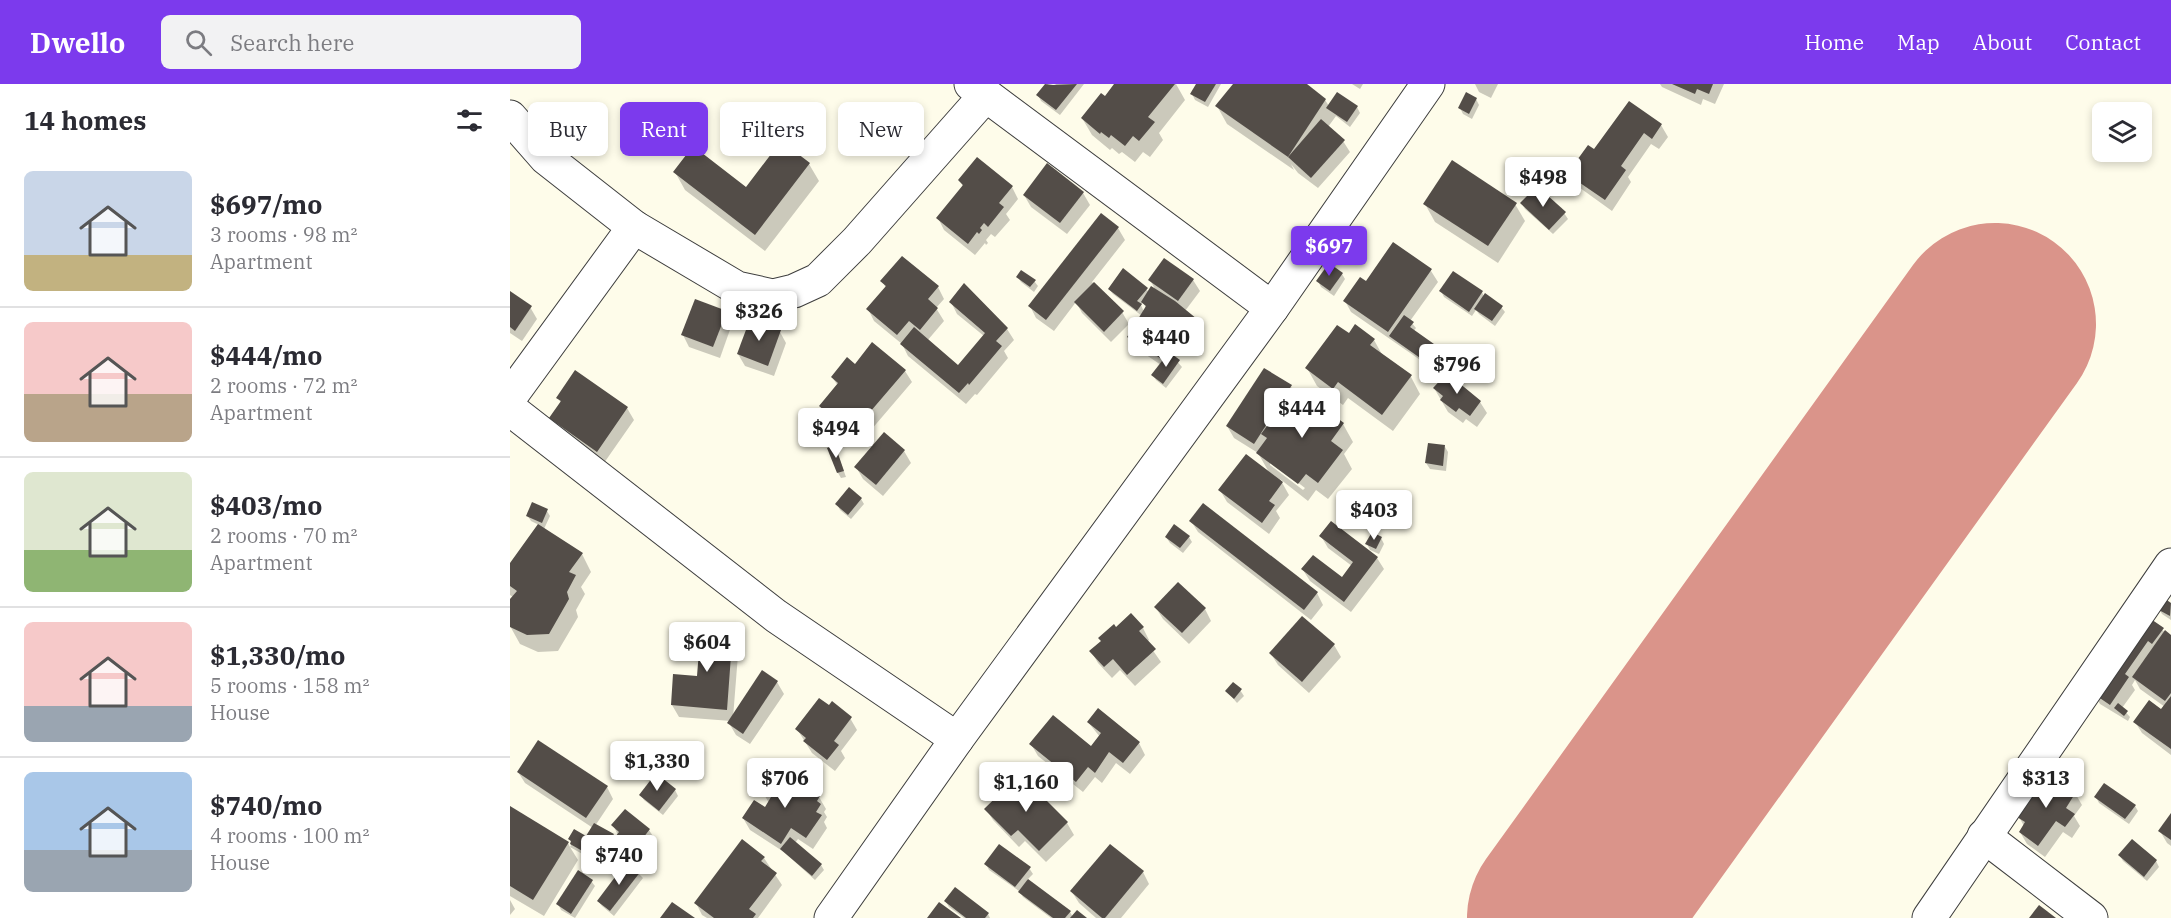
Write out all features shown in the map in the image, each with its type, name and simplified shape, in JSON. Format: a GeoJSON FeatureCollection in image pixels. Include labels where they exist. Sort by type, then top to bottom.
{"type":"FeatureCollection","features":[{"type":"Feature","properties":{"kind":"street"},"geometry":{"type":"LineString","coordinates":[[831,918],[957,739],[1272,308],[1428,84]]}},
{"type":"Feature","properties":{"kind":"street"},"geometry":{"type":"LineString","coordinates":[[510,117],[546,158],[634,227],[736,288],[773,296],[794,291],[818,280],[857,241],[978,90],[1272,308]]}},
{"type":"Feature","properties":{"kind":"street"},"geometry":{"type":"LineString","coordinates":[[510,397],[634,227]]}},
{"type":"Feature","properties":{"kind":"street"},"geometry":{"type":"LineString","coordinates":[[510,409],[776,616],[957,739]]}},
{"type":"Feature","properties":{"kind":"street"},"geometry":{"type":"LineString","coordinates":[[1929,918],[2171,565]]}},
{"type":"Feature","properties":{"kind":"street"},"geometry":{"type":"LineString","coordinates":[[1984,836],[2091,918]]}},
{"type":"Feature","properties":{"kind":"building"},"geometry":{"type":"Polygon","coordinates":[[[1045,84],[1077,84],[1056,110],[1036,95],[1045,84]]]}},
{"type":"Feature","properties":{"kind":"building"},"geometry":{"type":"Polygon","coordinates":[[[1114,84],[1175,84],[1148,117],[1155,122],[1139,141],[1133,136],[1125,146],[1111,135],[1109,138],[1101,132],[1100,134],[1081,118],[1101,93],[1105,96],[1114,84]]]}},
{"type":"Feature","properties":{"kind":"building"},"geometry":{"type":"Polygon","coordinates":[[[1196,84],[1216,84],[1205,102],[1190,94],[1196,84]]]}},
{"type":"Feature","properties":{"kind":"building"},"geometry":{"type":"Polygon","coordinates":[[[1233,84],[1307,84],[1326,99],[1288,157],[1215,106],[1233,84]]]}},
{"type":"Feature","properties":{"kind":"building"},"geometry":{"type":"Polygon","coordinates":[[[1672,84],[1713,84],[1709,94],[1697,89],[1695,94],[1672,84]]]}},
{"type":"Feature","properties":{"kind":"building"},"geometry":{"type":"Polygon","coordinates":[[[1337,92],[1358,106],[1347,122],[1326,108],[1337,92]]]}},
{"type":"Feature","properties":{"kind":"building"},"geometry":{"type":"Polygon","coordinates":[[[1466,92],[1477,98],[1469,114],[1458,108],[1466,92]]]}},
{"type":"Feature","properties":{"kind":"building"},"geometry":{"type":"Polygon","coordinates":[[[1629,101],[1662,124],[1652,139],[1644,133],[1621,166],[1626,170],[1605,200],[1567,174],[1588,145],[1594,149],[1629,101]]]}},
{"type":"Feature","properties":{"kind":"building"},"geometry":{"type":"Polygon","coordinates":[[[1321,119],[1345,140],[1311,178],[1288,157],[1321,119]]]}},
{"type":"Feature","properties":{"kind":"building"},"geometry":{"type":"Polygon","coordinates":[[[685,156],[706,156],[746,187],[770,156],[801,156],[810,163],[755,235],[673,172],[685,156]]]}},
{"type":"Feature","properties":{"kind":"building"},"geometry":{"type":"Polygon","coordinates":[[[977,157],[1013,186],[999,203],[1004,207],[988,227],[984,223],[979,234],[977,232],[968,244],[936,218],[963,185],[958,180],[977,157]]]}},
{"type":"Feature","properties":{"kind":"building"},"geometry":{"type":"Polygon","coordinates":[[[1452,160],[1517,203],[1488,246],[1423,204],[1452,160]]]}},
{"type":"Feature","properties":{"kind":"building"},"geometry":{"type":"Polygon","coordinates":[[[1047,163],[1084,192],[1060,223],[1023,195],[1047,163]]]}},
{"type":"Feature","properties":{"kind":"building"},"geometry":{"type":"Polygon","coordinates":[[[1537,186],[1566,212],[1549,230],[1520,203],[1537,186]]]}},
{"type":"Feature","properties":{"kind":"building"},"geometry":{"type":"Polygon","coordinates":[[[1101,213],[1119,227],[1046,320],[1028,306],[1101,213]]]}},
{"type":"Feature","properties":{"kind":"building"},"geometry":{"type":"Polygon","coordinates":[[[1393,242],[1432,269],[1388,332],[1343,301],[1360,277],[1366,281],[1393,242]]]}},
{"type":"Feature","properties":{"kind":"building"},"geometry":{"type":"Polygon","coordinates":[[[902,256],[939,286],[928,299],[938,308],[920,330],[909,321],[897,335],[866,309],[886,286],[880,281],[902,256]]]}},
{"type":"Feature","properties":{"kind":"building"},"geometry":{"type":"Polygon","coordinates":[[[1164,258],[1194,279],[1178,301],[1148,280],[1164,258]]]}},
{"type":"Feature","properties":{"kind":"building"},"geometry":{"type":"Polygon","coordinates":[[[1329,263],[1343,273],[1330,291],[1316,281],[1329,263]]]}},
{"type":"Feature","properties":{"kind":"building"},"geometry":{"type":"Polygon","coordinates":[[[1123,268],[1148,288],[1137,301],[1142,304],[1137,311],[1108,289],[1123,268]]]}},
{"type":"Feature","properties":{"kind":"building"},"geometry":{"type":"Polygon","coordinates":[[[1021,270],[1036,280],[1030,287],[1016,277],[1021,270]]]}},
{"type":"Feature","properties":{"kind":"building"},"geometry":{"type":"Polygon","coordinates":[[[1453,271],[1483,291],[1469,312],[1439,291],[1453,271]]]}},
{"type":"Feature","properties":{"kind":"building"},"geometry":{"type":"Polygon","coordinates":[[[1094,282],[1124,311],[1104,332],[1074,302],[1094,282]]]}},
{"type":"Feature","properties":{"kind":"building"},"geometry":{"type":"Polygon","coordinates":[[[964,283],[1008,328],[996,341],[1002,346],[969,385],[968,383],[959,393],[900,344],[914,327],[958,365],[985,333],[949,302],[964,283]]]}},
{"type":"Feature","properties":{"kind":"building"},"geometry":{"type":"Polygon","coordinates":[[[1151,286],[1175,301],[1197,319],[1186,335],[1178,331],[1160,358],[1127,337],[1146,306],[1141,302],[1151,286]]]}},
{"type":"Feature","properties":{"kind":"building"},"geometry":{"type":"Polygon","coordinates":[[[510,291],[532,306],[515,331],[510,327],[510,291]]]}},
{"type":"Feature","properties":{"kind":"building"},"geometry":{"type":"Polygon","coordinates":[[[1485,293],[1503,306],[1492,321],[1474,309],[1485,293]]]}},
{"type":"Feature","properties":{"kind":"building"},"geometry":{"type":"Polygon","coordinates":[[[695,299],[727,311],[713,347],[681,335],[695,299]]]}},
{"type":"Feature","properties":{"kind":"building"},"geometry":{"type":"Polygon","coordinates":[[[1404,315],[1414,322],[1410,327],[1434,344],[1423,360],[1389,336],[1404,315]]]}},
{"type":"Feature","properties":{"kind":"building"},"geometry":{"type":"Polygon","coordinates":[[[750,319],[781,330],[768,366],[737,354],[750,319]]]}},
{"type":"Feature","properties":{"kind":"building"},"geometry":{"type":"Polygon","coordinates":[[[1355,324],[1375,339],[1370,345],[1412,375],[1382,415],[1338,382],[1333,389],[1305,368],[1337,325],[1349,333],[1355,324]]]}},
{"type":"Feature","properties":{"kind":"building"},"geometry":{"type":"Polygon","coordinates":[[[872,342],[906,370],[852,433],[819,406],[838,383],[831,377],[847,357],[855,364],[872,342]]]}},
{"type":"Feature","properties":{"kind":"building"},"geometry":{"type":"Polygon","coordinates":[[[1169,352],[1180,360],[1163,384],[1151,375],[1169,352]]]}},
{"type":"Feature","properties":{"kind":"building"},"geometry":{"type":"Polygon","coordinates":[[[1264,368],[1292,385],[1254,444],[1226,426],[1264,368]]]}},
{"type":"Feature","properties":{"kind":"building"},"geometry":{"type":"Polygon","coordinates":[[[575,370],[628,407],[597,452],[549,418],[561,401],[556,398],[575,370]]]}},
{"type":"Feature","properties":{"kind":"building"},"geometry":{"type":"Polygon","coordinates":[[[1447,373],[1481,401],[1470,416],[1459,408],[1456,412],[1440,400],[1443,396],[1433,388],[1447,373]]]}},
{"type":"Feature","properties":{"kind":"building"},"geometry":{"type":"Polygon","coordinates":[[[1296,388],[1344,423],[1331,441],[1343,450],[1318,483],[1306,474],[1298,484],[1256,453],[1267,438],[1261,434],[1296,388]]]}},
{"type":"Feature","properties":{"kind":"building"},"geometry":{"type":"Polygon","coordinates":[[[884,432],[905,450],[876,485],[854,467],[884,432]]]}},
{"type":"Feature","properties":{"kind":"building"},"geometry":{"type":"Polygon","coordinates":[[[1428,443],[1445,445],[1443,466],[1425,463],[1428,443]]]}},
{"type":"Feature","properties":{"kind":"building"},"geometry":{"type":"Polygon","coordinates":[[[835,445],[844,471],[837,473],[827,448],[835,445]]]}},
{"type":"Feature","properties":{"kind":"building"},"geometry":{"type":"Polygon","coordinates":[[[1246,454],[1283,482],[1269,501],[1275,505],[1262,523],[1218,490],[1246,454]]]}},
{"type":"Feature","properties":{"kind":"building"},"geometry":{"type":"Polygon","coordinates":[[[849,487],[862,498],[848,515],[835,504],[849,487]]]}},
{"type":"Feature","properties":{"kind":"building"},"geometry":{"type":"Polygon","coordinates":[[[532,502],[548,509],[542,523],[526,516],[532,502]]]}},
{"type":"Feature","properties":{"kind":"building"},"geometry":{"type":"Polygon","coordinates":[[[1203,503],[1318,592],[1304,610],[1189,521],[1203,503]]]}},
{"type":"Feature","properties":{"kind":"building"},"geometry":{"type":"Polygon","coordinates":[[[1331,521],[1378,557],[1344,602],[1301,569],[1313,555],[1342,577],[1353,562],[1319,536],[1331,521]]]}},
{"type":"Feature","properties":{"kind":"building"},"geometry":{"type":"Polygon","coordinates":[[[538,524],[583,553],[569,572],[576,575],[567,592],[569,599],[549,634],[527,635],[510,627],[510,599],[517,591],[510,586],[510,563],[538,524]]]}},
{"type":"Feature","properties":{"kind":"building"},"geometry":{"type":"Polygon","coordinates":[[[1174,524],[1190,536],[1180,548],[1165,537],[1174,524]]]}},
{"type":"Feature","properties":{"kind":"building"},"geometry":{"type":"Polygon","coordinates":[[[1372,532],[1382,537],[1376,549],[1365,544],[1372,532]]]}},
{"type":"Feature","properties":{"kind":"building"},"geometry":{"type":"Polygon","coordinates":[[[1178,582],[1206,608],[1182,633],[1154,607],[1178,582]]]}},
{"type":"Feature","properties":{"kind":"building"},"geometry":{"type":"Polygon","coordinates":[[[2164,598],[2171,603],[2170,616],[2157,609],[2164,598]]]}},
{"type":"Feature","properties":{"kind":"building"},"geometry":{"type":"Polygon","coordinates":[[[1131,613],[1144,627],[1139,631],[1156,649],[1127,675],[1113,659],[1104,667],[1089,651],[1101,641],[1098,638],[1114,624],[1116,627],[1131,613]]]}},
{"type":"Feature","properties":{"kind":"building"},"geometry":{"type":"Polygon","coordinates":[[[2145,615],[2164,628],[2152,644],[2148,641],[2125,674],[2129,677],[2110,705],[2091,692],[2145,615]]]}},
{"type":"Feature","properties":{"kind":"building"},"geometry":{"type":"Polygon","coordinates":[[[1302,616],[1335,644],[1302,682],[1269,653],[1302,616]]]}},
{"type":"Feature","properties":{"kind":"building"},"geometry":{"type":"Polygon","coordinates":[[[701,626],[733,628],[727,710],[671,705],[673,674],[697,676],[701,626]]]}},
{"type":"Feature","properties":{"kind":"building"},"geometry":{"type":"Polygon","coordinates":[[[2165,630],[2171,635],[2171,693],[2165,701],[2132,677],[2165,630]]]}},
{"type":"Feature","properties":{"kind":"building"},"geometry":{"type":"Polygon","coordinates":[[[762,670],[778,681],[743,734],[727,723],[762,670]]]}},
{"type":"Feature","properties":{"kind":"building"},"geometry":{"type":"Polygon","coordinates":[[[1233,682],[1242,689],[1234,699],[1225,691],[1233,682]]]}},
{"type":"Feature","properties":{"kind":"building"},"geometry":{"type":"Polygon","coordinates":[[[2171,696],[2171,749],[2133,722],[2149,700],[2161,709],[2171,696]]]}},
{"type":"Feature","properties":{"kind":"building"},"geometry":{"type":"Polygon","coordinates":[[[819,698],[829,705],[832,701],[852,717],[834,741],[839,745],[827,760],[803,741],[806,738],[795,729],[819,698]]]}},
{"type":"Feature","properties":{"kind":"building"},"geometry":{"type":"Polygon","coordinates":[[[2118,703],[2128,711],[2124,716],[2114,708],[2118,703]]]}},
{"type":"Feature","properties":{"kind":"building"},"geometry":{"type":"Polygon","coordinates":[[[1098,708],[1140,742],[1123,763],[1109,752],[1095,773],[1088,767],[1076,782],[1029,744],[1053,715],[1091,746],[1101,733],[1087,722],[1098,708]]]}},
{"type":"Feature","properties":{"kind":"building"},"geometry":{"type":"Polygon","coordinates":[[[538,740],[608,786],[586,818],[517,772],[538,740]]]}},
{"type":"Feature","properties":{"kind":"building"},"geometry":{"type":"Polygon","coordinates":[[[773,771],[797,786],[799,782],[820,796],[817,801],[821,804],[816,812],[822,815],[806,838],[791,828],[781,844],[742,818],[754,800],[765,807],[771,797],[760,790],[773,771]]]}},
{"type":"Feature","properties":{"kind":"building"},"geometry":{"type":"Polygon","coordinates":[[[2047,772],[2076,792],[2066,808],[2075,814],[2065,827],[2056,821],[2038,846],[2019,832],[2025,822],[2017,817],[2047,772]]]}},
{"type":"Feature","properties":{"kind":"building"},"geometry":{"type":"Polygon","coordinates":[[[656,773],[676,789],[659,811],[639,795],[656,773]]]}},
{"type":"Feature","properties":{"kind":"building"},"geometry":{"type":"Polygon","coordinates":[[[1020,774],[1068,822],[1039,851],[1018,830],[1011,836],[984,809],[1020,774]]]}},
{"type":"Feature","properties":{"kind":"building"},"geometry":{"type":"Polygon","coordinates":[[[2104,783],[2136,805],[2125,819],[2094,797],[2104,783]]]}},
{"type":"Feature","properties":{"kind":"building"},"geometry":{"type":"Polygon","coordinates":[[[510,806],[569,842],[533,900],[510,886],[510,806]]]}},
{"type":"Feature","properties":{"kind":"building"},"geometry":{"type":"Polygon","coordinates":[[[625,809],[650,829],[626,860],[608,846],[619,832],[611,825],[625,809]]]}},
{"type":"Feature","properties":{"kind":"building"},"geometry":{"type":"Polygon","coordinates":[[[2171,813],[2171,840],[2158,831],[2171,813]]]}},
{"type":"Feature","properties":{"kind":"building"},"geometry":{"type":"Polygon","coordinates":[[[594,823],[614,834],[606,847],[610,850],[602,862],[570,844],[571,841],[568,839],[574,829],[586,836],[594,823]]]}},
{"type":"Feature","properties":{"kind":"building"},"geometry":{"type":"Polygon","coordinates":[[[790,837],[822,864],[812,876],[780,849],[790,837]]]}},
{"type":"Feature","properties":{"kind":"building"},"geometry":{"type":"Polygon","coordinates":[[[742,839],[765,857],[761,861],[777,873],[749,909],[756,914],[753,918],[714,918],[694,903],[742,839]]]}},
{"type":"Feature","properties":{"kind":"building"},"geometry":{"type":"Polygon","coordinates":[[[2132,839],[2157,860],[2144,877],[2118,855],[2132,839]]]}},
{"type":"Feature","properties":{"kind":"building"},"geometry":{"type":"Polygon","coordinates":[[[999,844],[1031,867],[1015,887],[984,864],[999,844]]]}},
{"type":"Feature","properties":{"kind":"building"},"geometry":{"type":"Polygon","coordinates":[[[1110,844],[1144,871],[1105,918],[1102,918],[1070,891],[1110,844]]]}},
{"type":"Feature","properties":{"kind":"building"},"geometry":{"type":"Polygon","coordinates":[[[611,856],[619,861],[613,869],[605,865],[611,856]]]}},
{"type":"Feature","properties":{"kind":"building"},"geometry":{"type":"Polygon","coordinates":[[[627,861],[641,871],[610,911],[597,901],[627,861]]]}},
{"type":"Feature","properties":{"kind":"building"},"geometry":{"type":"Polygon","coordinates":[[[578,870],[593,880],[571,914],[556,904],[578,870]]]}},
{"type":"Feature","properties":{"kind":"building"},"geometry":{"type":"Polygon","coordinates":[[[1028,879],[1071,911],[1065,918],[1053,918],[1018,892],[1028,879]]]}},
{"type":"Feature","properties":{"kind":"building"},"geometry":{"type":"Polygon","coordinates":[[[955,887],[989,913],[985,918],[966,918],[944,901],[955,887]]]}},
{"type":"Feature","properties":{"kind":"building"},"geometry":{"type":"Polygon","coordinates":[[[672,902],[695,918],[660,918],[672,902]]]}},
{"type":"Feature","properties":{"kind":"building"},"geometry":{"type":"Polygon","coordinates":[[[939,902],[961,918],[927,918],[939,902]]]}},
{"type":"Feature","properties":{"kind":"building"},"geometry":{"type":"Polygon","coordinates":[[[2039,905],[2056,918],[2029,918],[2039,905]]]}},
{"type":"Feature","properties":{"kind":"building"},"geometry":{"type":"Polygon","coordinates":[[[1077,910],[1087,918],[1070,918],[1077,910]]]}},
{"type":"Feature","properties":{"kind":"runway"},"geometry":{"type":"LineString","coordinates":[[1568,918],[1995,324]]}}]}
